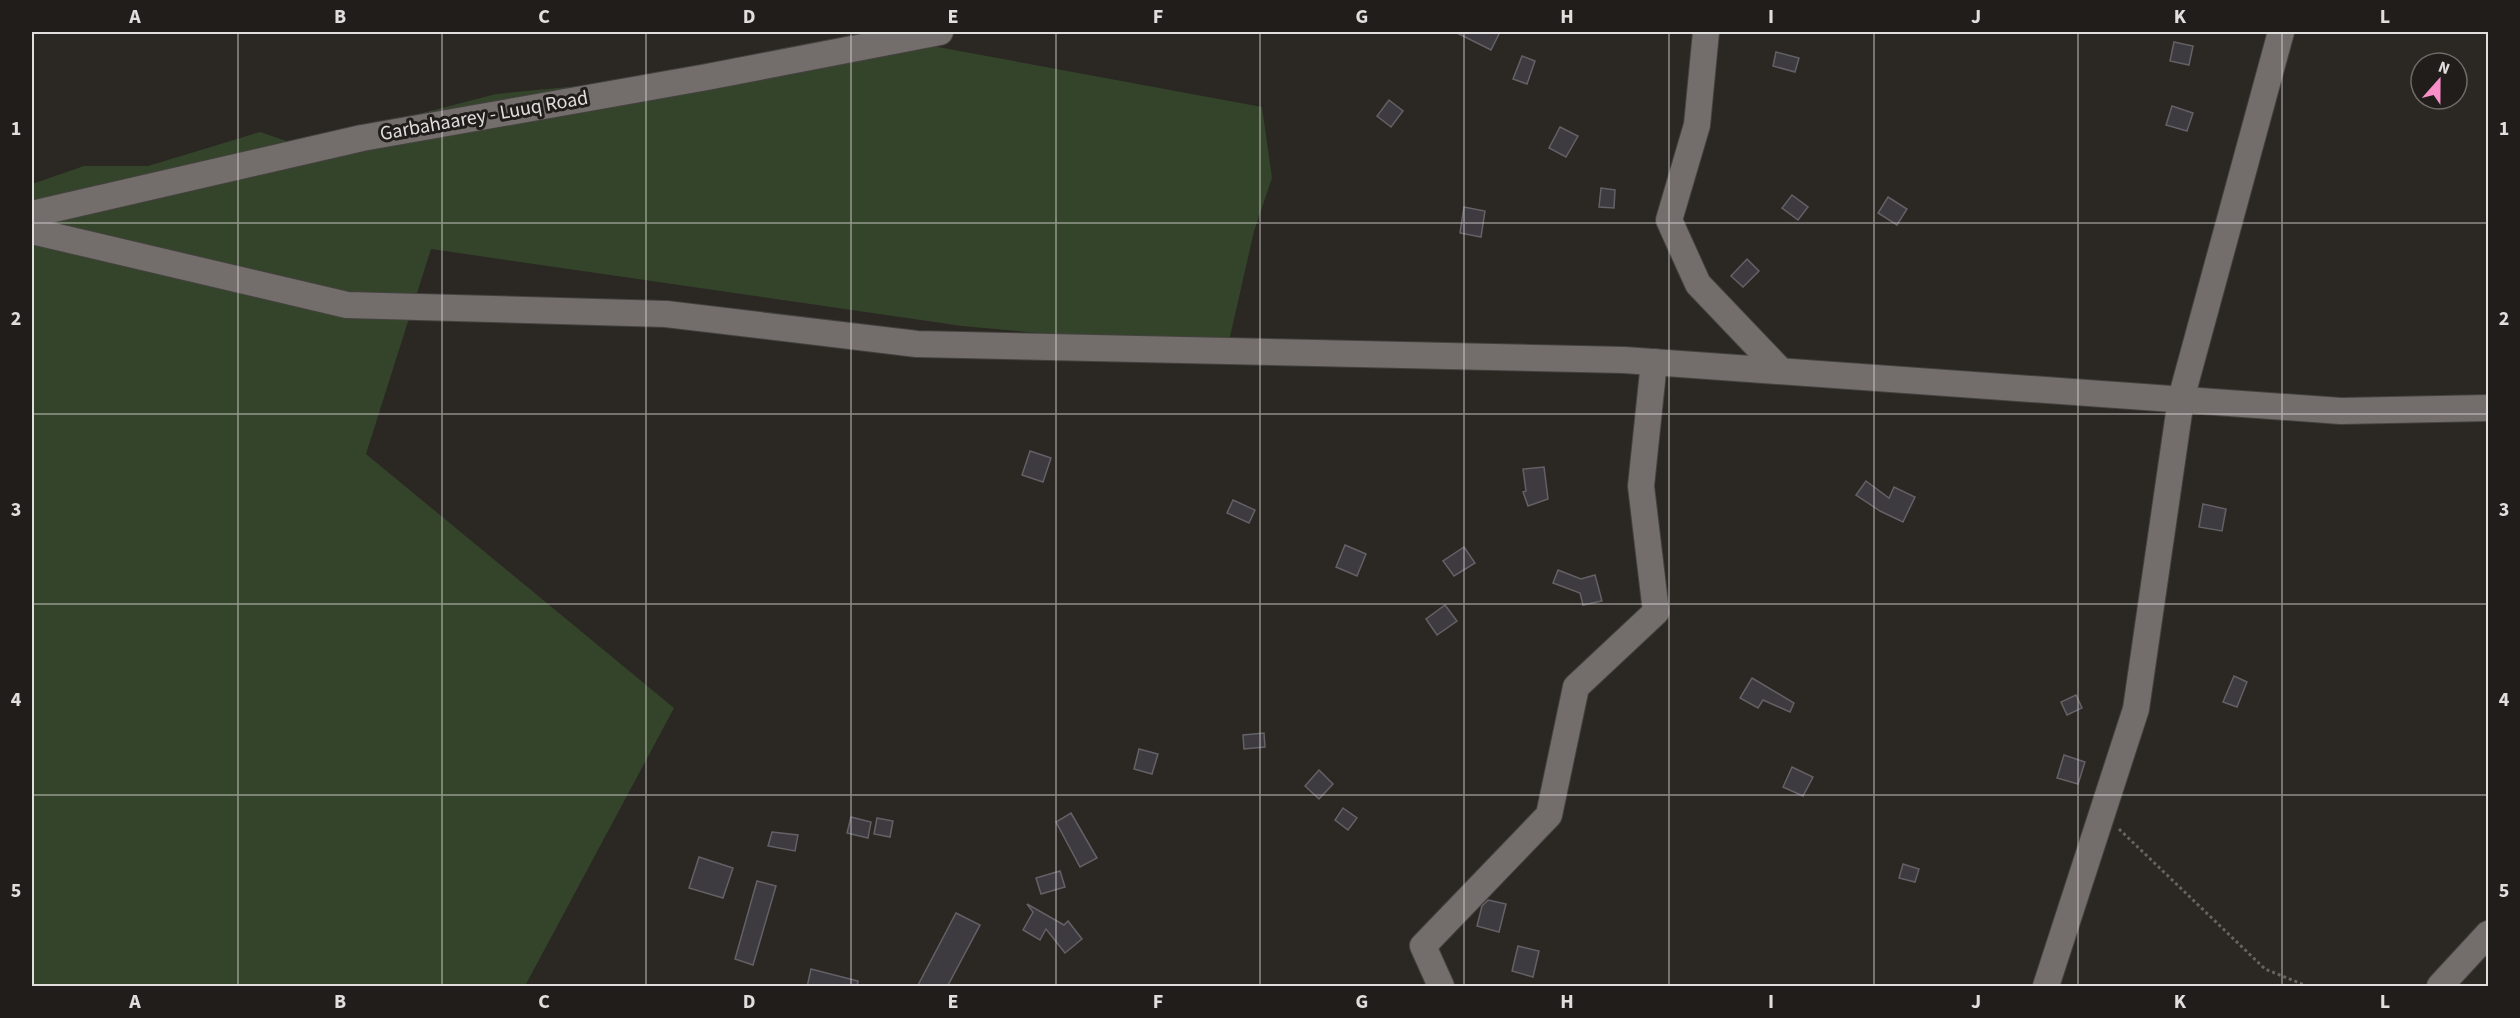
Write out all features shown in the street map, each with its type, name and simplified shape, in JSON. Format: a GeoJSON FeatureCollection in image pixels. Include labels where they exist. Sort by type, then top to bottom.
{"type":"FeatureCollection","features":[{"type":"Feature","properties":{"kind":"street","name":"Garbahaarey - Luuq Road"},"geometry":{"type":"LineString","coordinates":[[32,214],[362,138],[707,77],[940,32]]}},
{"type":"Feature","properties":{"kind":"street"},"geometry":{"type":"LineString","coordinates":[[1706,32],[1697,125],[1669,220],[1698,284],[1781,372]]}},
{"type":"Feature","properties":{"kind":"street"},"geometry":{"type":"LineString","coordinates":[[2046,987],[2136,709],[2181,399],[2281,32]]}},
{"type":"Feature","properties":{"kind":"street"},"geometry":{"type":"LineString","coordinates":[[32,231],[347,305],[666,314],[917,344],[1654,362],[2341,411],[2488,408]]}},
{"type":"Feature","properties":{"kind":"street"},"geometry":{"type":"LineString","coordinates":[[1441,987],[1424,946],[1550,815],[1576,687],[1656,612],[1641,486],[1654,362]]}},
{"type":"Feature","properties":{"kind":"street"},"geometry":{"type":"LineString","coordinates":[[2440,987],[2488,934]]}},
{"type":"Feature","properties":{"kind":"path"},"geometry":{"type":"LineString","coordinates":[[2102,813],[2265,969],[2307,987]]}},
{"type":"Feature","properties":{"kind":"green space"},"geometry":{"type":"Polygon","coordinates":[[[927,45],[1262,107],[1272,178],[1254,231],[1227,350],[962,326],[431,249],[366,454],[674,708],[525,986],[32,986],[32,184],[84,166],[148,166],[260,132],[298,145],[496,94],[674,77],[927,45]]]}},
{"type":"Feature","properties":{"kind":"building"},"geometry":{"type":"Polygon","coordinates":[[[1455,32],[1500,32],[1491,50],[1455,32]]]}},
{"type":"Feature","properties":{"kind":"building"},"geometry":{"type":"Polygon","coordinates":[[[2174,42],[2193,46],[2189,65],[2170,61],[2174,42]]]}},
{"type":"Feature","properties":{"kind":"building"},"geometry":{"type":"Polygon","coordinates":[[[1776,52],[1799,58],[1795,72],[1773,66],[1776,52]]]}},
{"type":"Feature","properties":{"kind":"building"},"geometry":{"type":"Polygon","coordinates":[[[1522,56],[1535,61],[1527,84],[1513,79],[1522,56]]]}},
{"type":"Feature","properties":{"kind":"building"},"geometry":{"type":"Polygon","coordinates":[[[1389,100],[1403,111],[1391,127],[1377,116],[1389,100]]]}},
{"type":"Feature","properties":{"kind":"building"},"geometry":{"type":"Polygon","coordinates":[[[2172,106],[2193,113],[2187,131],[2166,125],[2172,106]]]}},
{"type":"Feature","properties":{"kind":"building"},"geometry":{"type":"Polygon","coordinates":[[[1560,127],[1578,136],[1566,157],[1549,148],[1560,127]]]}},
{"type":"Feature","properties":{"kind":"building"},"geometry":{"type":"Polygon","coordinates":[[[1601,188],[1615,190],[1614,208],[1599,207],[1601,188]]]}},
{"type":"Feature","properties":{"kind":"building"},"geometry":{"type":"Polygon","coordinates":[[[1792,195],[1808,207],[1798,220],[1782,208],[1792,195]]]}},
{"type":"Feature","properties":{"kind":"building"},"geometry":{"type":"Polygon","coordinates":[[[1888,197],[1907,209],[1897,225],[1878,213],[1888,197]]]}},
{"type":"Feature","properties":{"kind":"building"},"geometry":{"type":"Polygon","coordinates":[[[1464,207],[1485,211],[1481,237],[1460,233],[1464,207]]]}},
{"type":"Feature","properties":{"kind":"building"},"geometry":{"type":"Polygon","coordinates":[[[1747,259],[1759,271],[1743,287],[1731,276],[1747,259]]]}},
{"type":"Feature","properties":{"kind":"building"},"geometry":{"type":"Polygon","coordinates":[[[1030,451],[1051,458],[1043,482],[1022,475],[1030,451]]]}},
{"type":"Feature","properties":{"kind":"building"},"geometry":{"type":"Polygon","coordinates":[[[1544,467],[1548,499],[1528,506],[1523,492],[1526,491],[1523,469],[1544,467]]]}},
{"type":"Feature","properties":{"kind":"building"},"geometry":{"type":"Polygon","coordinates":[[[1866,481],[1889,498],[1894,487],[1915,497],[1903,522],[1880,511],[1856,495],[1866,481]]]}},
{"type":"Feature","properties":{"kind":"building"},"geometry":{"type":"Polygon","coordinates":[[[1233,500],[1255,510],[1249,523],[1227,513],[1233,500]]]}},
{"type":"Feature","properties":{"kind":"building"},"geometry":{"type":"Polygon","coordinates":[[[2203,504],[2226,509],[2222,531],[2199,527],[2203,504]]]}},
{"type":"Feature","properties":{"kind":"building"},"geometry":{"type":"Polygon","coordinates":[[[1345,545],[1366,554],[1357,576],[1336,567],[1345,545]]]}},
{"type":"Feature","properties":{"kind":"building"},"geometry":{"type":"Polygon","coordinates":[[[1464,547],[1475,563],[1454,576],[1443,561],[1464,547]]]}},
{"type":"Feature","properties":{"kind":"building"},"geometry":{"type":"Polygon","coordinates":[[[1558,570],[1581,579],[1595,575],[1602,601],[1583,605],[1580,593],[1553,583],[1558,570]]]}},
{"type":"Feature","properties":{"kind":"building"},"geometry":{"type":"Polygon","coordinates":[[[1445,605],[1457,621],[1437,635],[1426,619],[1445,605]]]}},
{"type":"Feature","properties":{"kind":"building"},"geometry":{"type":"Polygon","coordinates":[[[2234,676],[2247,682],[2237,707],[2223,702],[2234,676]]]}},
{"type":"Feature","properties":{"kind":"building"},"geometry":{"type":"Polygon","coordinates":[[[1752,678],[1794,703],[1790,712],[1763,700],[1758,708],[1740,698],[1752,678]]]}},
{"type":"Feature","properties":{"kind":"building"},"geometry":{"type":"Polygon","coordinates":[[[2076,695],[2082,708],[2067,715],[2061,702],[2076,695]]]}},
{"type":"Feature","properties":{"kind":"building"},"geometry":{"type":"Polygon","coordinates":[[[1264,733],[1265,747],[1244,749],[1243,735],[1264,733]]]}},
{"type":"Feature","properties":{"kind":"building"},"geometry":{"type":"Polygon","coordinates":[[[1139,749],[1158,754],[1152,774],[1134,769],[1139,749]]]}},
{"type":"Feature","properties":{"kind":"building"},"geometry":{"type":"Polygon","coordinates":[[[2064,755],[2085,762],[2078,784],[2057,778],[2064,755]]]}},
{"type":"Feature","properties":{"kind":"building"},"geometry":{"type":"Polygon","coordinates":[[[1792,767],[1813,777],[1803,796],[1783,787],[1792,767]]]}},
{"type":"Feature","properties":{"kind":"building"},"geometry":{"type":"Polygon","coordinates":[[[1319,770],[1333,784],[1319,799],[1305,786],[1319,770]]]}},
{"type":"Feature","properties":{"kind":"building"},"geometry":{"type":"Polygon","coordinates":[[[1343,808],[1357,818],[1348,830],[1335,820],[1343,808]]]}},
{"type":"Feature","properties":{"kind":"building"},"geometry":{"type":"Polygon","coordinates":[[[1071,813],[1097,858],[1080,867],[1056,822],[1071,813]]]}},
{"type":"Feature","properties":{"kind":"building"},"geometry":{"type":"Polygon","coordinates":[[[851,817],[871,822],[868,838],[847,833],[851,817]]]}},
{"type":"Feature","properties":{"kind":"building"},"geometry":{"type":"Polygon","coordinates":[[[877,818],[893,821],[890,837],[874,834],[877,818]]]}},
{"type":"Feature","properties":{"kind":"building"},"geometry":{"type":"Polygon","coordinates":[[[772,832],[798,835],[795,851],[768,846],[772,832]]]}},
{"type":"Feature","properties":{"kind":"building"},"geometry":{"type":"Polygon","coordinates":[[[699,857],[733,868],[723,898],[689,888],[699,857]]]}},
{"type":"Feature","properties":{"kind":"building"},"geometry":{"type":"Polygon","coordinates":[[[1903,864],[1919,869],[1915,882],[1899,878],[1903,864]]]}},
{"type":"Feature","properties":{"kind":"building"},"geometry":{"type":"Polygon","coordinates":[[[1060,871],[1065,887],[1041,894],[1036,878],[1060,871]]]}},
{"type":"Feature","properties":{"kind":"building"},"geometry":{"type":"Polygon","coordinates":[[[757,881],[776,886],[753,965],[735,959],[757,881]]]}},
{"type":"Feature","properties":{"kind":"building"},"geometry":{"type":"Polygon","coordinates":[[[1488,900],[1506,904],[1499,932],[1477,926],[1482,906],[1488,900]]]}},
{"type":"Feature","properties":{"kind":"building"},"geometry":{"type":"Polygon","coordinates":[[[1027,904],[1064,925],[1068,921],[1082,939],[1065,953],[1046,929],[1040,940],[1023,930],[1033,912],[1027,904]]]}},
{"type":"Feature","properties":{"kind":"building"},"geometry":{"type":"Polygon","coordinates":[[[956,913],[980,925],[947,987],[917,987],[956,913]]]}},
{"type":"Feature","properties":{"kind":"building"},"geometry":{"type":"Polygon","coordinates":[[[1518,946],[1539,951],[1533,977],[1512,971],[1518,946]]]}},
{"type":"Feature","properties":{"kind":"building"},"geometry":{"type":"Polygon","coordinates":[[[811,969],[858,981],[857,987],[807,987],[811,969]]]}}]}
